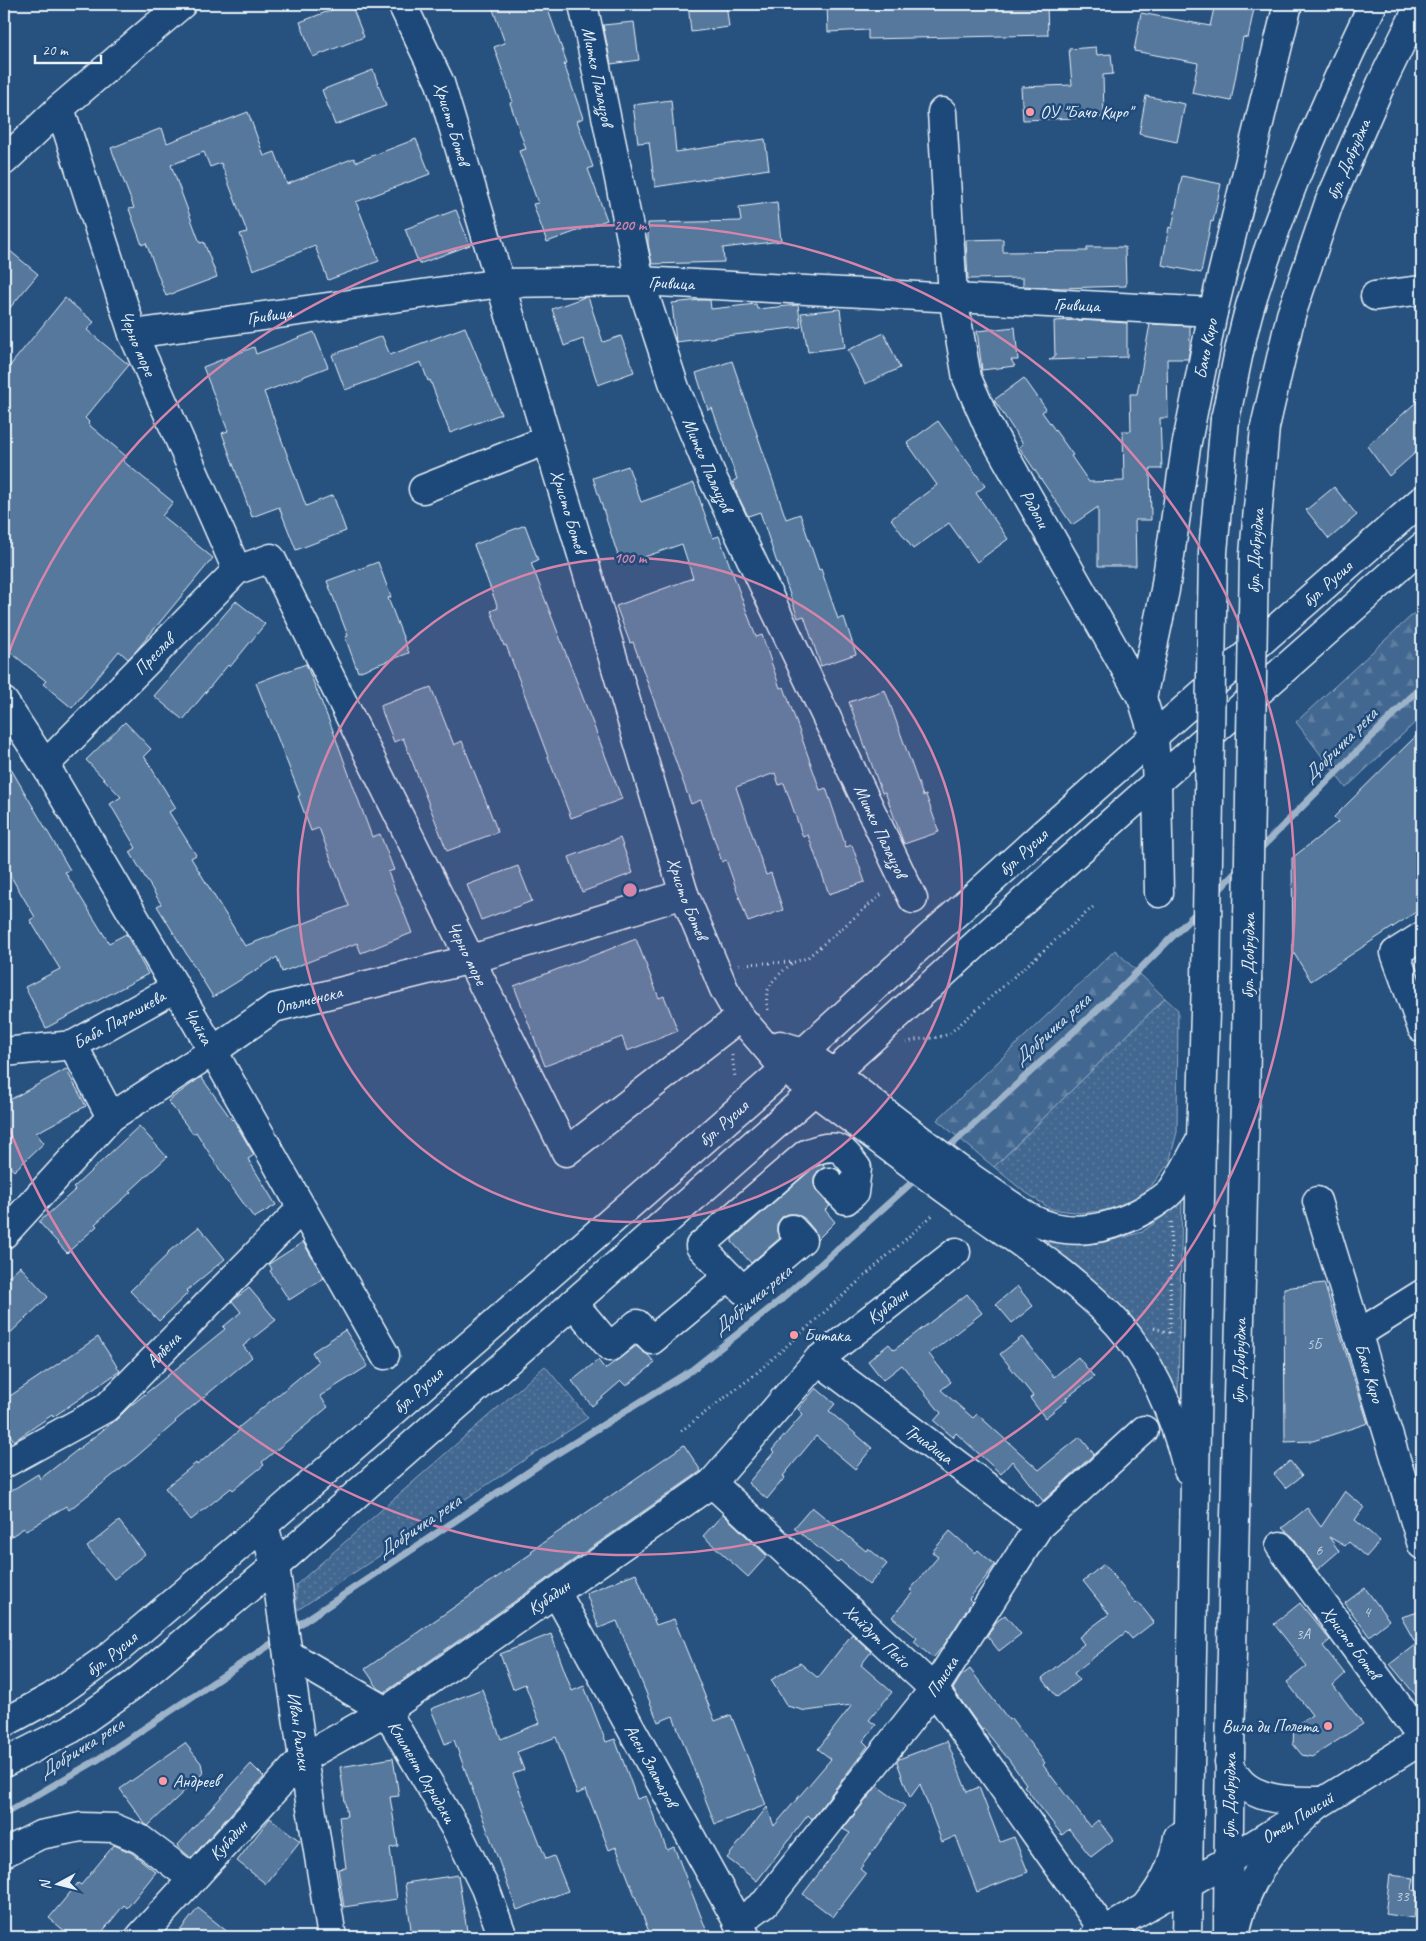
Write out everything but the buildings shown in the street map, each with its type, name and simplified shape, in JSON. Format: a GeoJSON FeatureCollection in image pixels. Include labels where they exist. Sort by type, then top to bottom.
{"type":"FeatureCollection","features":[{"type":"Feature","properties":{"kind":"street"},"geometry":{"type":"LineString","coordinates":[[4,160],[60,108],[182,4]]}},
{"type":"Feature","properties":{"kind":"street","name":"Христо Ботев"},"geometry":{"type":"LineString","coordinates":[[402,4],[440,82],[684,894],[724,989],[740,1017],[765,1027]]}},
{"type":"Feature","properties":{"kind":"street","name":"Митко Палаузов"},"geometry":{"type":"LineString","coordinates":[[583,4],[640,281],[675,388],[714,480],[907,887]]}},
{"type":"Feature","properties":{"kind":"street","name":"Бачо Киро"},"geometry":{"type":"LineString","coordinates":[[1142,698],[1165,590],[1186,447],[1213,312],[1288,4]]}},
{"type":"Feature","properties":{"kind":"street"},"geometry":{"type":"LineString","coordinates":[[1187,1937],[1213,552],[1225,419],[1251,301],[1291,185],[1344,63],[1373,4]]}},
{"type":"Feature","properties":{"kind":"street","name":"бул. Добруджа"},"geometry":{"type":"LineString","coordinates":[[1228,1937],[1229,1762],[1245,1166],[1254,555],[1265,427],[1294,306],[1329,203],[1381,84],[1420,4]]}},
{"type":"Feature","properties":{"kind":"street"},"geometry":{"type":"LineString","coordinates":[[1381,84],[1422,45]]}},
{"type":"Feature","properties":{"kind":"street","name":"Черно море"},"geometry":{"type":"LineString","coordinates":[[60,108],[133,334],[238,570]]}},
{"type":"Feature","properties":{"kind":"street","name":"Родопи"},"geometry":{"type":"LineString","coordinates":[[942,112],[953,297],[967,378],[988,426],[1142,698],[1154,736],[1158,782],[1158,893]]}},
{"type":"Feature","properties":{"kind":"street","name":"Гривица"},"geometry":{"type":"LineString","coordinates":[[133,334],[501,283],[640,281],[1213,312]]}},
{"type":"Feature","properties":{"kind":"street"},"geometry":{"type":"LineString","coordinates":[[1375,296],[1422,290]]}},
{"type":"Feature","properties":{"kind":"street"},"geometry":{"type":"LineString","coordinates":[[423,489],[547,440]]}},
{"type":"Feature","properties":{"kind":"street","name":"бул. Русия"},"geometry":{"type":"LineString","coordinates":[[4,1723],[52,1697],[110,1656],[264,1525],[794,1061],[1045,832],[1422,500]]}},
{"type":"Feature","properties":{"kind":"street","name":"бул. Русия"},"geometry":{"type":"LineString","coordinates":[[4,1763],[71,1729],[133,1685],[275,1566],[814,1091],[1422,547]]}},
{"type":"Feature","properties":{"kind":"street","name":"Черно море"},"geometry":{"type":"LineString","coordinates":[[271,558],[472,959],[566,1152],[740,1017]]}},
{"type":"Feature","properties":{"kind":"street","name":"Преслав"},"geometry":{"type":"LineString","coordinates":[[44,765],[238,570],[271,558]]}},
{"type":"Feature","properties":{"kind":"street","name":"Чайка"},"geometry":{"type":"LineString","coordinates":[[4,702],[44,765],[212,1051],[385,1355]]}},
{"type":"Feature","properties":{"kind":"street","name":"Опълченска"},"geometry":{"type":"LineString","coordinates":[[4,1234],[111,1117],[274,1008],[472,959],[684,894]]}},
{"type":"Feature","properties":{"kind":"street"},"geometry":{"type":"LineString","coordinates":[[1422,936],[1396,953],[1422,1028]]}},
{"type":"Feature","properties":{"kind":"street","name":"Баба Парашкева"},"geometry":{"type":"LineString","coordinates":[[4,1052],[73,1045],[175,988]]}},
{"type":"Feature","properties":{"kind":"street"},"geometry":{"type":"LineString","coordinates":[[765,1027],[794,1061],[814,1091],[915,1151],[949,1177],[1072,1280],[1119,1325],[1147,1366],[1171,1414],[1196,1501]]}},
{"type":"Feature","properties":{"kind":"street"},"geometry":{"type":"LineString","coordinates":[[868,1042],[862,1058],[861,1068],[863,1077],[873,1096],[915,1151]]}},
{"type":"Feature","properties":{"kind":"street"},"geometry":{"type":"LineString","coordinates":[[73,1045],[111,1117]]}},
{"type":"Feature","properties":{"kind":"street"},"geometry":{"type":"LineString","coordinates":[[794,1061],[834,1073],[889,1116]]}},
{"type":"Feature","properties":{"kind":"street"},"geometry":{"type":"LineString","coordinates":[[949,1177],[1041,1224],[1061,1229],[1084,1231],[1131,1218],[1152,1206],[1172,1190],[1201,1139]]}},
{"type":"Feature","properties":{"kind":"street"},"geometry":{"type":"LineString","coordinates":[[792,1229],[802,1240],[742,1290],[700,1246],[763,1199],[806,1154],[820,1149],[841,1150],[858,1168],[854,1193],[846,1200],[829,1182]]}},
{"type":"Feature","properties":{"kind":"street","name":"Бачо Киро"},"geometry":{"type":"LineString","coordinates":[[1317,1201],[1422,1545]]}},
{"type":"Feature","properties":{"kind":"street","name":"Албена"},"geometry":{"type":"LineString","coordinates":[[4,1464],[106,1408],[301,1209]]}},
{"type":"Feature","properties":{"kind":"street","name":"Кубадин"},"geometry":{"type":"LineString","coordinates":[[140,1937],[303,1758],[386,1711],[712,1484],[818,1360],[956,1252]]}},
{"type":"Feature","properties":{"kind":"street"},"geometry":{"type":"LineString","coordinates":[[573,1303],[610,1347],[637,1324],[652,1340],[729,1276]]}},
{"type":"Feature","properties":{"kind":"street"},"geometry":{"type":"LineString","coordinates":[[1358,1334],[1422,1294]]}},
{"type":"Feature","properties":{"kind":"street","name":"Триадица"},"geometry":{"type":"LineString","coordinates":[[818,1360],[1039,1526]]}},
{"type":"Feature","properties":{"kind":"street","name":"Плиска"},"geometry":{"type":"LineString","coordinates":[[742,1930],[934,1689],[1039,1526],[1144,1430]]}},
{"type":"Feature","properties":{"kind":"street","name":"Хайдут Пейо"},"geometry":{"type":"LineString","coordinates":[[712,1484],[934,1689],[1099,1935]]}},
{"type":"Feature","properties":{"kind":"street","name":"Иван Рилски"},"geometry":{"type":"LineString","coordinates":[[264,1525],[275,1566],[332,1937]]}},
{"type":"Feature","properties":{"kind":"street","name":"Христо Ботев"},"geometry":{"type":"LineString","coordinates":[[1280,1546],[1422,1739]]}},
{"type":"Feature","properties":{"kind":"street","name":"Асен Златаров"},"geometry":{"type":"LineString","coordinates":[[556,1592],[742,1930]]}},
{"type":"Feature","properties":{"kind":"street","name":"Климент Охридски"},"geometry":{"type":"LineString","coordinates":[[286,1640],[386,1711],[457,1831],[485,1888],[503,1937]]}},
{"type":"Feature","properties":{"kind":"street","name":"Отец Паисий"},"geometry":{"type":"LineString","coordinates":[[1099,1935],[1228,1860],[1422,1739]]}},
{"type":"Feature","properties":{"kind":"street"},"geometry":{"type":"LineString","coordinates":[[1229,1762],[1236,1776],[1256,1792],[1284,1800],[1322,1800]]}},
{"type":"Feature","properties":{"kind":"street"},"geometry":{"type":"LineString","coordinates":[[1146,1907],[1163,1886],[1175,1858],[1190,1764]]}},
{"type":"Feature","properties":{"kind":"street"},"geometry":{"type":"LineString","coordinates":[[1235,1937],[1236,1927],[1252,1881],[1268,1855],[1299,1821],[1322,1800]]}},
{"type":"Feature","properties":{"kind":"street"},"geometry":{"type":"LineString","coordinates":[[4,1852],[40,1834],[81,1827],[114,1828],[140,1839],[192,1879]]}},
{"type":"Feature","properties":{"kind":"path"},"geometry":{"type":"LineString","coordinates":[[724,989],[722,975],[729,967],[742,963],[794,962],[808,958],[907,887]]}},
{"type":"Feature","properties":{"kind":"path"},"geometry":{"type":"LineString","coordinates":[[898,1049],[914,1039],[938,1037],[950,1033],[1093,906]]}},
{"type":"Feature","properties":{"kind":"path"},"geometry":{"type":"LineString","coordinates":[[765,1027],[766,997],[772,981],[794,962]]}},
{"type":"Feature","properties":{"kind":"path"},"geometry":{"type":"LineString","coordinates":[[732,1055],[735,1077]]}},
{"type":"Feature","properties":{"kind":"path"},"geometry":{"type":"LineString","coordinates":[[1170,1333],[1172,1190]]}},
{"type":"Feature","properties":{"kind":"path"},"geometry":{"type":"LineString","coordinates":[[681,1431],[752,1377],[926,1220]]}},
{"type":"Feature","properties":{"kind":"green space"},"geometry":{"type":"Polygon","coordinates":[[[1422,606],[1422,716],[1346,788],[1296,722],[1422,606]]]}},
{"type":"Feature","properties":{"kind":"green space"},"geometry":{"type":"Polygon","coordinates":[[[1115,950],[1165,998],[994,1167],[937,1120],[1115,950]]]}},
{"type":"Feature","properties":{"kind":"green space"},"geometry":{"type":"Polygon","coordinates":[[[1165,998],[1178,1010],[1177,1132],[1169,1163],[1152,1185],[1133,1202],[1113,1210],[1081,1213],[1051,1209],[1022,1190],[994,1167],[1165,998]]]}},
{"type":"Feature","properties":{"kind":"green space"},"geometry":{"type":"Polygon","coordinates":[[[1182,1199],[1178,1396],[1156,1351],[1128,1316],[1074,1265],[1045,1242],[1084,1245],[1142,1232],[1164,1216],[1182,1199]]]}},
{"type":"Feature","properties":{"kind":"green space"},"geometry":{"type":"Polygon","coordinates":[[[545,1366],[588,1418],[296,1611],[296,1585],[545,1366]]]}},
{"type":"Feature","properties":{"kind":"waterway","name":"Добричка река"},"geometry":{"type":"LineString","coordinates":[[1257,852],[1422,686]]}},
{"type":"Feature","properties":{"kind":"waterway","name":"Добричка река"},"geometry":{"type":"LineString","coordinates":[[1216,893],[1240,868]]}},
{"type":"Feature","properties":{"kind":"waterway","name":"Добричка река"},"geometry":{"type":"LineString","coordinates":[[945,1151],[1125,984],[1200,909]]}},
{"type":"Feature","properties":{"kind":"waterway","name":"Добричка река"},"geometry":{"type":"LineString","coordinates":[[291,1630],[548,1459],[692,1370],[782,1299],[919,1176]]}},
{"type":"Feature","properties":{"kind":"waterway","name":"Добричка река"},"geometry":{"type":"LineString","coordinates":[[4,1814],[97,1760],[280,1638]]}},
{"type":"Feature","properties":{"kind":"place","name":"ОУ \"Бачо Киро\""},"geometry":{"type":"Point","coordinates":[1030,112]}},
{"type":"Feature","properties":{"kind":"place","name":"Битака"},"geometry":{"type":"Point","coordinates":[794,1335]}},
{"type":"Feature","properties":{"kind":"place","name":"Вила ди Полета"},"geometry":{"type":"Point","coordinates":[1328,1726]}},
{"type":"Feature","properties":{"kind":"place","name":"Андреев"},"geometry":{"type":"Point","coordinates":[163,1781]}}]}
